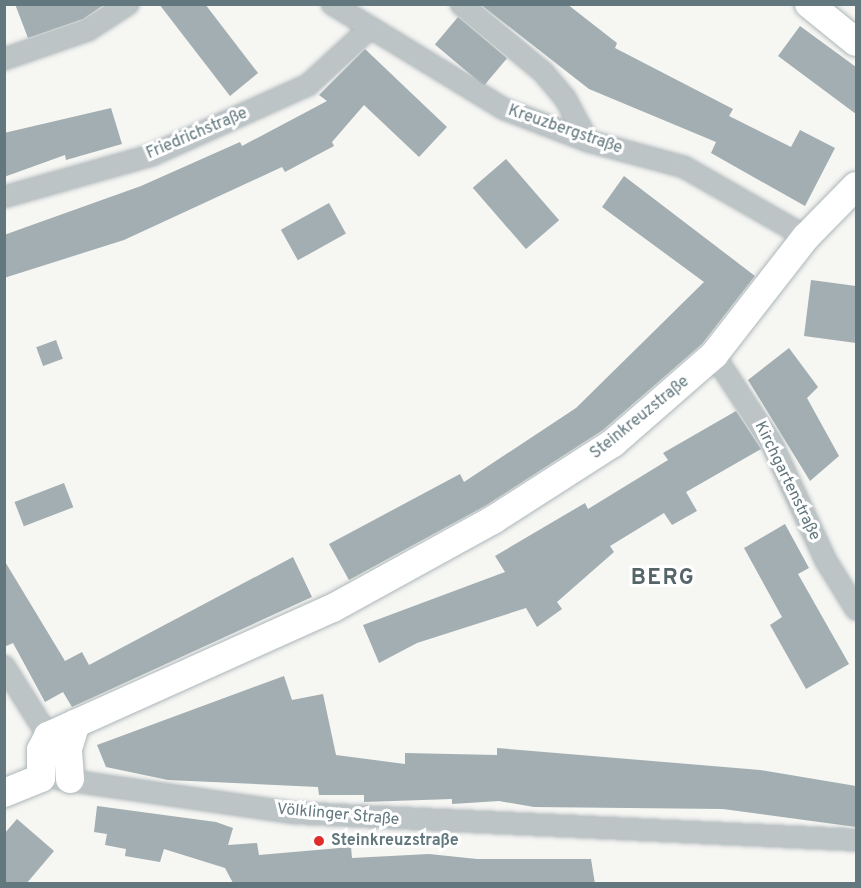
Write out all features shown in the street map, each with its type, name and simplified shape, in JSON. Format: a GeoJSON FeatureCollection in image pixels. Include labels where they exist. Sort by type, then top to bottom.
{"type":"FeatureCollection","features":[{"type":"Feature","properties":{"kind":"street"},"geometry":{"type":"LineString","coordinates":[[4,59],[88,30],[128,4]]}},
{"type":"Feature","properties":{"kind":"street","name":"Kreuzbergstraße"},"geometry":{"type":"LineString","coordinates":[[332,4],[369,29],[504,109],[588,141],[684,167],[806,237]]}},
{"type":"Feature","properties":{"kind":"street"},"geometry":{"type":"LineString","coordinates":[[461,4],[543,72],[565,98],[588,141]]}},
{"type":"Feature","properties":{"kind":"street"},"geometry":{"type":"LineString","coordinates":[[809,4],[856,42]]}},
{"type":"Feature","properties":{"kind":"street","name":"Friedrichstraße"},"geometry":{"type":"LineString","coordinates":[[4,197],[152,155],[308,85],[369,29]]}},
{"type":"Feature","properties":{"kind":"street","name":"Steinkreuzstraße"},"geometry":{"type":"LineString","coordinates":[[48,736],[333,608],[493,520],[613,443],[714,355],[806,237],[856,186]]}},
{"type":"Feature","properties":{"kind":"street","name":"Kirchgartenstraße"},"geometry":{"type":"LineString","coordinates":[[714,355],[771,442],[826,561],[856,609]]}},
{"type":"Feature","properties":{"kind":"street"},"geometry":{"type":"LineString","coordinates":[[4,666],[48,736],[41,750],[41,778]]}},
{"type":"Feature","properties":{"kind":"street"},"geometry":{"type":"LineString","coordinates":[[70,779],[68,749],[76,723]]}},
{"type":"Feature","properties":{"kind":"street","name":"Völklinger Straße"},"geometry":{"type":"LineString","coordinates":[[4,793],[41,778],[70,779],[296,813],[856,840]]}},
{"type":"Feature","properties":{"kind":"building"},"geometry":{"type":"Polygon","coordinates":[[[15,4],[105,4],[83,19],[28,38],[15,4]]]}},
{"type":"Feature","properties":{"kind":"building"},"geometry":{"type":"Polygon","coordinates":[[[159,4],[205,4],[258,73],[230,96],[159,4]]]}},
{"type":"Feature","properties":{"kind":"building"},"geometry":{"type":"Polygon","coordinates":[[[480,4],[567,4],[617,43],[615,48],[733,109],[729,116],[791,147],[800,130],[835,148],[805,206],[711,153],[716,142],[589,89],[480,4]]]}},
{"type":"Feature","properties":{"kind":"building"},"geometry":{"type":"Polygon","coordinates":[[[458,17],[507,58],[484,86],[435,45],[458,17]]]}},
{"type":"Feature","properties":{"kind":"building"},"geometry":{"type":"Polygon","coordinates":[[[800,26],[856,67],[856,114],[778,56],[800,26]]]}},
{"type":"Feature","properties":{"kind":"building"},"geometry":{"type":"Polygon","coordinates":[[[365,49],[447,127],[419,157],[364,105],[332,142],[334,146],[285,172],[282,167],[124,240],[4,278],[4,235],[141,186],[240,142],[242,146],[327,101],[319,95],[365,49]]]}},
{"type":"Feature","properties":{"kind":"building"},"geometry":{"type":"Polygon","coordinates":[[[111,108],[122,144],[66,160],[65,155],[4,177],[4,133],[111,108]]]}},
{"type":"Feature","properties":{"kind":"building"},"geometry":{"type":"Polygon","coordinates":[[[506,159],[559,220],[526,249],[473,188],[506,159]]]}},
{"type":"Feature","properties":{"kind":"building"},"geometry":{"type":"Polygon","coordinates":[[[624,176],[755,276],[702,344],[603,430],[485,506],[349,580],[329,544],[460,474],[464,482],[576,408],[704,282],[602,207],[624,176]]]}},
{"type":"Feature","properties":{"kind":"building"},"geometry":{"type":"Polygon","coordinates":[[[329,203],[346,234],[298,260],[281,230],[329,203]]]}},
{"type":"Feature","properties":{"kind":"building"},"geometry":{"type":"Polygon","coordinates":[[[811,280],[856,286],[856,343],[804,336],[811,280]]]}},
{"type":"Feature","properties":{"kind":"building"},"geometry":{"type":"Polygon","coordinates":[[[56,340],[63,359],[43,366],[36,347],[56,340]]]}},
{"type":"Feature","properties":{"kind":"building"},"geometry":{"type":"Polygon","coordinates":[[[789,348],[818,387],[807,398],[839,456],[810,481],[748,380],[789,348]]]}},
{"type":"Feature","properties":{"kind":"building"},"geometry":{"type":"Polygon","coordinates":[[[736,411],[761,449],[686,492],[697,511],[672,525],[664,513],[610,546],[614,552],[557,602],[562,609],[537,627],[526,608],[417,643],[379,663],[363,625],[505,572],[495,556],[585,503],[588,509],[668,460],[663,453],[736,411]]]}},
{"type":"Feature","properties":{"kind":"building"},"geometry":{"type":"Polygon","coordinates":[[[64,483],[73,507],[24,526],[15,502],[64,483]]]}},
{"type":"Feature","properties":{"kind":"building"},"geometry":{"type":"Polygon","coordinates":[[[785,524],[809,568],[798,574],[849,664],[806,689],[770,625],[782,617],[744,548],[785,524]]]}},
{"type":"Feature","properties":{"kind":"building"},"geometry":{"type":"Polygon","coordinates":[[[293,557],[312,597],[72,707],[63,692],[45,702],[13,643],[4,647],[4,560],[65,661],[82,652],[89,665],[293,557]]]}},
{"type":"Feature","properties":{"kind":"building"},"geometry":{"type":"Polygon","coordinates":[[[284,676],[292,700],[323,694],[336,755],[405,764],[405,753],[497,755],[497,748],[760,770],[856,786],[856,827],[723,809],[534,807],[499,801],[452,804],[452,799],[364,802],[364,795],[319,795],[318,787],[168,780],[106,767],[97,745],[284,676]]]}},
{"type":"Feature","properties":{"kind":"building"},"geometry":{"type":"Polygon","coordinates":[[[97,806],[216,822],[233,828],[228,845],[257,843],[259,855],[351,847],[352,858],[429,854],[477,859],[591,859],[595,884],[233,883],[225,868],[164,849],[160,862],[125,856],[126,849],[105,845],[107,834],[94,832],[97,806]]]}},
{"type":"Feature","properties":{"kind":"building"},"geometry":{"type":"Polygon","coordinates":[[[17,819],[54,851],[26,884],[4,884],[4,834],[17,819]]]}},
{"type":"Feature","properties":{"kind":"place","name":"Steinkreuzstraße"},"geometry":{"type":"Point","coordinates":[319,841]}},
{"type":"Feature","properties":{"kind":"district","name":"BERG"},"geometry":{"type":"Point","coordinates":[663,579]}}]}
